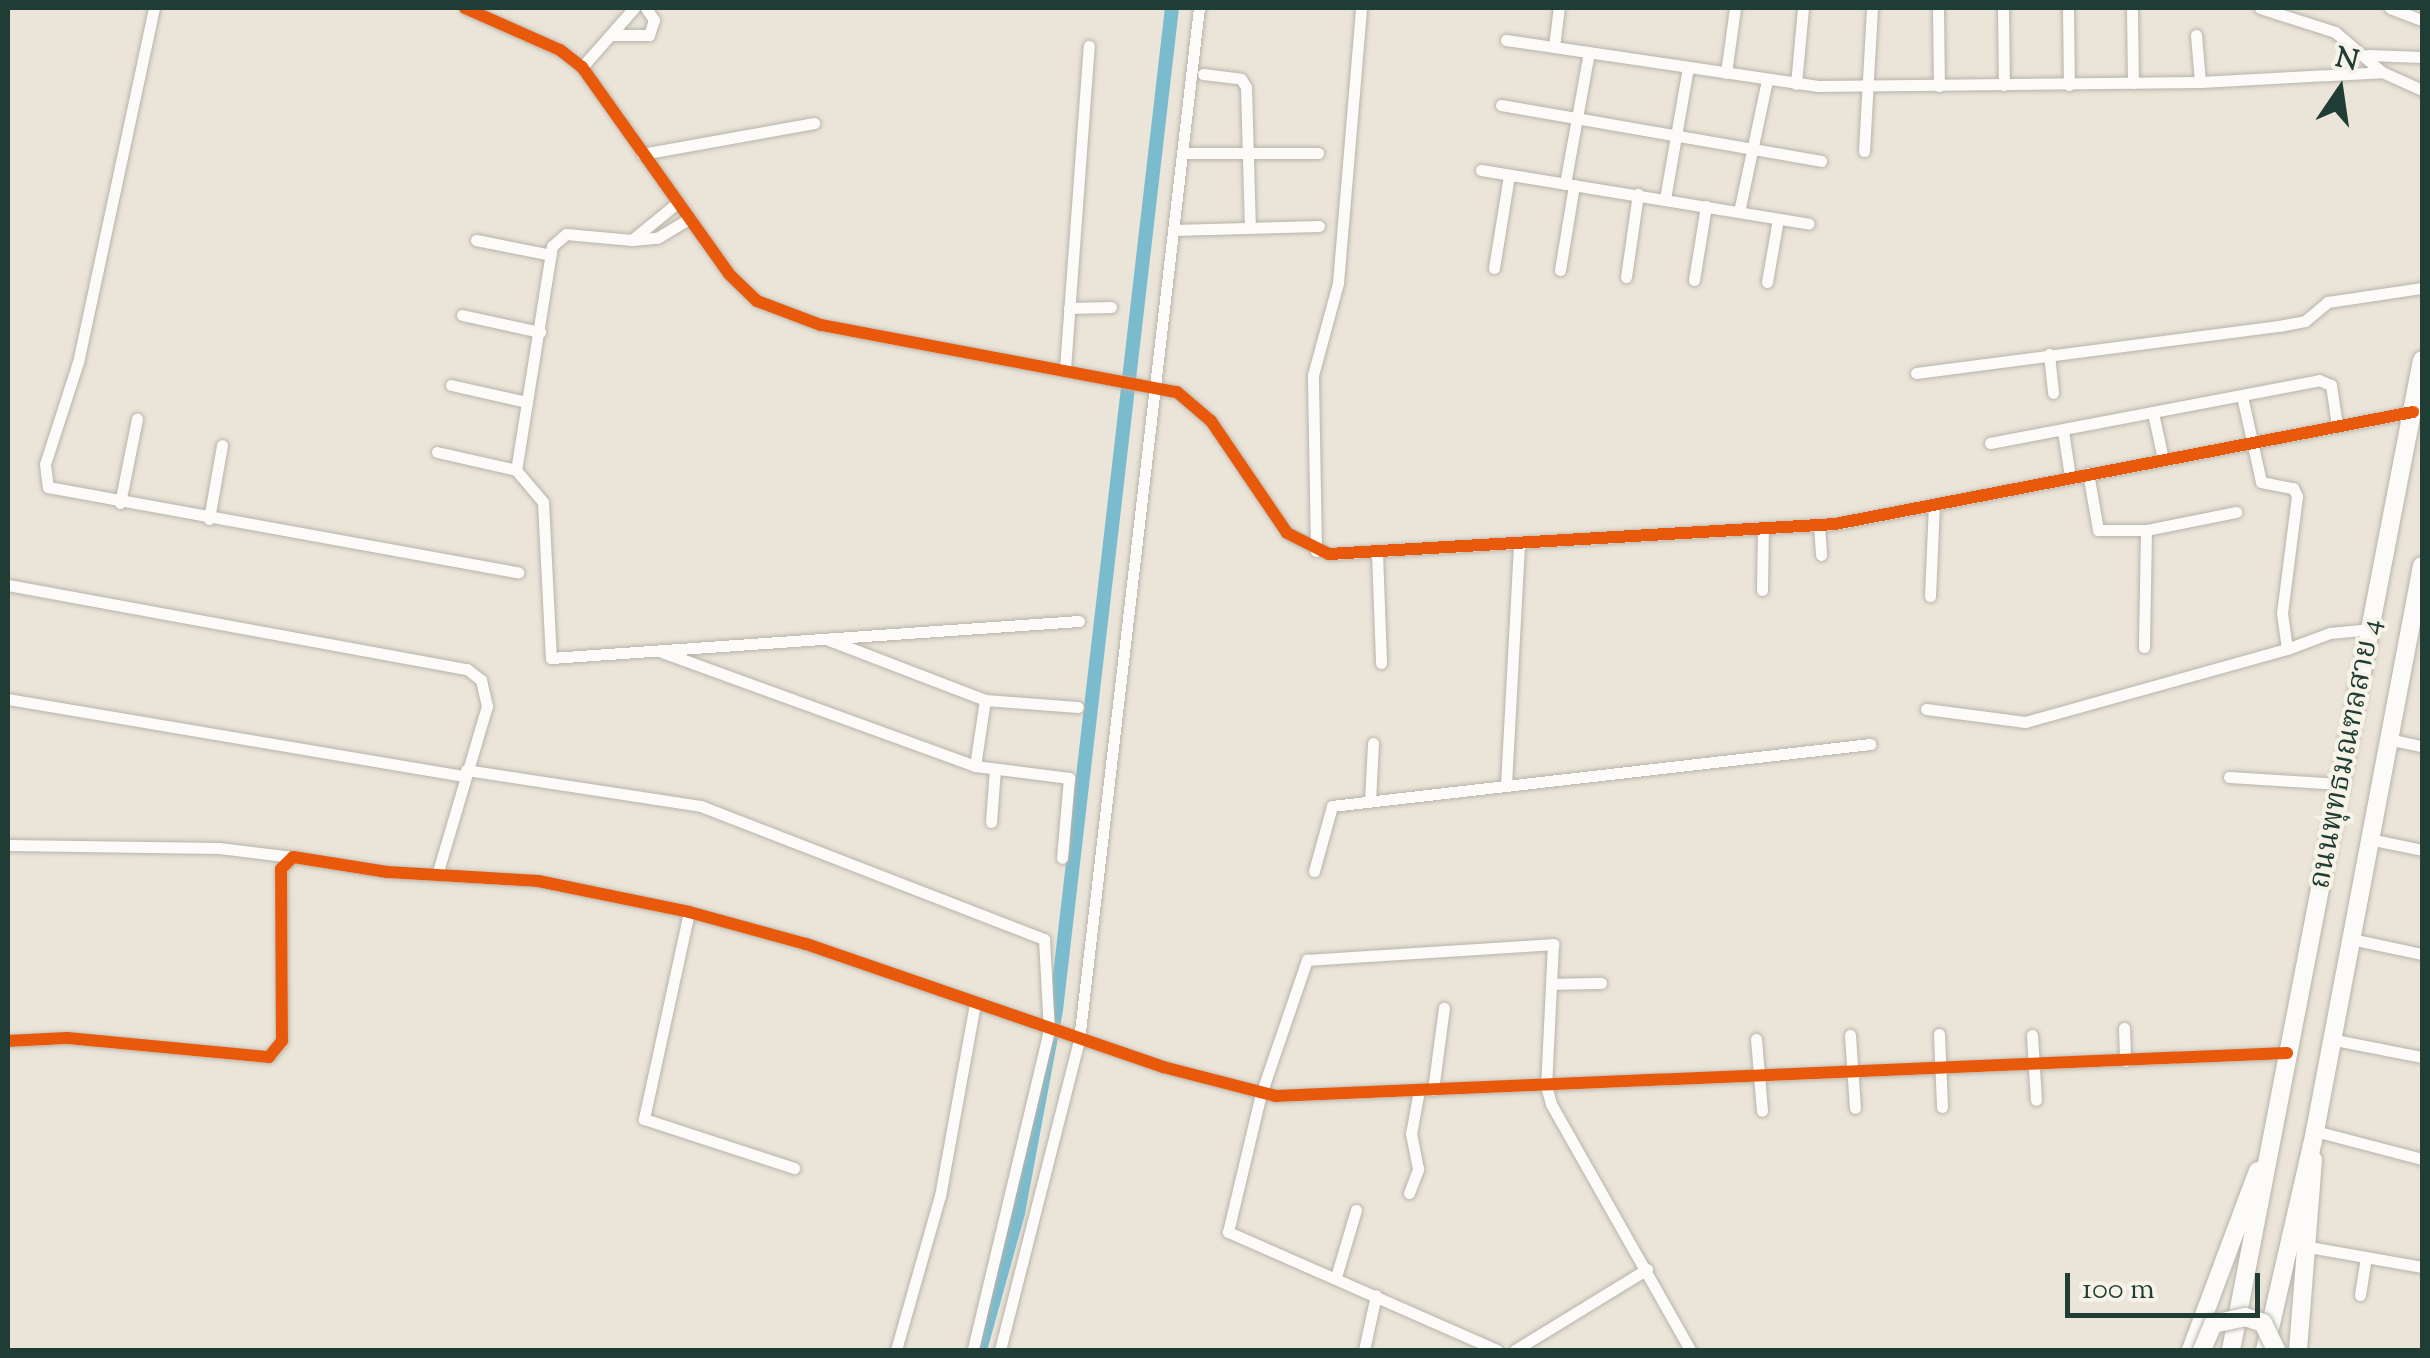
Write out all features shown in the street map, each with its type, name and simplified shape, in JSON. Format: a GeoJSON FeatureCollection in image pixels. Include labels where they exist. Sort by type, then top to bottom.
{"type":"FeatureCollection","features":[{"type":"Feature","properties":{"kind":"main road","name":"ถนนพุทธมณฑลสาย 4"},"geometry":{"type":"LineString","coordinates":[[2231,1350],[2422,360]]}},
{"type":"Feature","properties":{"kind":"main road","name":"ถนนพุทธมณฑลสาย 4"},"geometry":{"type":"LineString","coordinates":[[2264,1350],[2314,1135],[2422,566]]}},
{"type":"Feature","properties":{"kind":"main road","name":"ถนนพุทธมณฑลสาย 4"},"geometry":{"type":"LineString","coordinates":[[2298,1350],[2310,1247],[2314,1135]]}},
{"type":"Feature","properties":{"kind":"main road","name":"ถนนพุทธมณฑลสาย 4"},"geometry":{"type":"LineString","coordinates":[[2191,1350],[2268,1148]]}},
{"type":"Feature","properties":{"kind":"main road"},"geometry":{"type":"LineString","coordinates":[[2202,1350],[2213,1324],[2244,1317],[2263,1322],[2276,1350]]}},
{"type":"Feature","properties":{"kind":"street"},"geometry":{"type":"LineString","coordinates":[[154,8],[82,346],[44,478],[58,492],[518,572]]}},
{"type":"Feature","properties":{"kind":"street"},"geometry":{"type":"LineString","coordinates":[[464,8],[480,10],[582,66],[729,274],[778,313],[1159,386],[1201,410],[1276,521],[1316,552],[1377,552],[1819,525],[2414,412]]}},
{"type":"Feature","properties":{"kind":"street"},"geometry":{"type":"LineString","coordinates":[[582,66],[634,8]]}},
{"type":"Feature","properties":{"kind":"street"},"geometry":{"type":"LineString","coordinates":[[611,35],[649,36],[654,20],[646,8]]}},
{"type":"Feature","properties":{"kind":"street"},"geometry":{"type":"LineString","coordinates":[[1000,1350],[1074,1038],[1159,386],[1199,8]]}},
{"type":"Feature","properties":{"kind":"street"},"geometry":{"type":"LineString","coordinates":[[1316,552],[1313,375],[1338,283],[1360,8]]}},
{"type":"Feature","properties":{"kind":"street"},"geometry":{"type":"LineString","coordinates":[[1554,47],[1559,8]]}},
{"type":"Feature","properties":{"kind":"street"},"geometry":{"type":"LineString","coordinates":[[1726,73],[1735,8]]}},
{"type":"Feature","properties":{"kind":"street"},"geometry":{"type":"LineString","coordinates":[[1796,84],[1803,8]]}},
{"type":"Feature","properties":{"kind":"street"},"geometry":{"type":"LineString","coordinates":[[1864,151],[1872,87],[1872,8]]}},
{"type":"Feature","properties":{"kind":"street"},"geometry":{"type":"LineString","coordinates":[[1938,8],[1939,86]]}},
{"type":"Feature","properties":{"kind":"street"},"geometry":{"type":"LineString","coordinates":[[2003,8],[2004,85]]}},
{"type":"Feature","properties":{"kind":"street"},"geometry":{"type":"LineString","coordinates":[[2068,8],[2069,84]]}},
{"type":"Feature","properties":{"kind":"street"},"geometry":{"type":"LineString","coordinates":[[2260,8],[2291,11],[2335,32],[2368,55],[2382,72],[2422,90]]}},
{"type":"Feature","properties":{"kind":"street"},"geometry":{"type":"LineString","coordinates":[[2390,8],[2422,20]]}},
{"type":"Feature","properties":{"kind":"street"},"geometry":{"type":"LineString","coordinates":[[2132,11],[2133,83]]}},
{"type":"Feature","properties":{"kind":"street"},"geometry":{"type":"LineString","coordinates":[[2196,35],[2200,82]]}},
{"type":"Feature","properties":{"kind":"street"},"geometry":{"type":"LineString","coordinates":[[1506,40],[1796,84],[1872,87],[2200,82],[2382,72]]}},
{"type":"Feature","properties":{"kind":"street"},"geometry":{"type":"LineString","coordinates":[[1065,370],[1089,46]]}},
{"type":"Feature","properties":{"kind":"street"},"geometry":{"type":"LineString","coordinates":[[1560,270],[1577,119],[1589,52]]}},
{"type":"Feature","properties":{"kind":"street"},"geometry":{"type":"LineString","coordinates":[[2368,55],[2422,57]]}},
{"type":"Feature","properties":{"kind":"street"},"geometry":{"type":"LineString","coordinates":[[1665,198],[1688,68]]}},
{"type":"Feature","properties":{"kind":"street"},"geometry":{"type":"LineString","coordinates":[[1203,74],[1241,79],[1246,87],[1250,227]]}},
{"type":"Feature","properties":{"kind":"street"},"geometry":{"type":"LineString","coordinates":[[1739,212],[1767,80]]}},
{"type":"Feature","properties":{"kind":"street"},"geometry":{"type":"LineString","coordinates":[[1501,105],[1821,161]]}},
{"type":"Feature","properties":{"kind":"street"},"geometry":{"type":"LineString","coordinates":[[642,154],[814,123]]}},
{"type":"Feature","properties":{"kind":"street"},"geometry":{"type":"LineString","coordinates":[[1184,153],[1318,152]]}},
{"type":"Feature","properties":{"kind":"street"},"geometry":{"type":"LineString","coordinates":[[1481,170],[1809,224]]}},
{"type":"Feature","properties":{"kind":"street"},"geometry":{"type":"LineString","coordinates":[[1494,268],[1509,176]]}},
{"type":"Feature","properties":{"kind":"street"},"geometry":{"type":"LineString","coordinates":[[1626,277],[1638,194]]}},
{"type":"Feature","properties":{"kind":"street"},"geometry":{"type":"LineString","coordinates":[[632,240],[677,203]]}},
{"type":"Feature","properties":{"kind":"street"},"geometry":{"type":"LineString","coordinates":[[1694,280],[1706,206]]}},
{"type":"Feature","properties":{"kind":"street"},"geometry":{"type":"LineString","coordinates":[[516,470],[551,255],[566,234],[632,240],[658,238],[689,219]]}},
{"type":"Feature","properties":{"kind":"street"},"geometry":{"type":"LineString","coordinates":[[1767,282],[1778,219]]}},
{"type":"Feature","properties":{"kind":"street"},"geometry":{"type":"LineString","coordinates":[[1173,230],[1319,226]]}},
{"type":"Feature","properties":{"kind":"street"},"geometry":{"type":"LineString","coordinates":[[476,240],[551,255]]}},
{"type":"Feature","properties":{"kind":"street"},"geometry":{"type":"LineString","coordinates":[[1916,374],[2305,321],[2328,302],[2422,288]]}},
{"type":"Feature","properties":{"kind":"street"},"geometry":{"type":"LineString","coordinates":[[1069,308],[1111,308]]}},
{"type":"Feature","properties":{"kind":"street"},"geometry":{"type":"LineString","coordinates":[[462,315],[540,332]]}},
{"type":"Feature","properties":{"kind":"street"},"geometry":{"type":"LineString","coordinates":[[2049,354],[2053,393]]}},
{"type":"Feature","properties":{"kind":"street"},"geometry":{"type":"LineString","coordinates":[[1990,443],[2326,381],[2337,425]]}},
{"type":"Feature","properties":{"kind":"street"},"geometry":{"type":"LineString","coordinates":[[451,384],[527,402]]}},
{"type":"Feature","properties":{"kind":"street"},"geometry":{"type":"LineString","coordinates":[[2242,396],[2263,485],[2290,486],[2296,496],[2282,613],[2287,649]]}},
{"type":"Feature","properties":{"kind":"street"},"geometry":{"type":"LineString","coordinates":[[2153,413],[2163,459]]}},
{"type":"Feature","properties":{"kind":"street"},"geometry":{"type":"LineString","coordinates":[[120,502],[136,419]]}},
{"type":"Feature","properties":{"kind":"street"},"geometry":{"type":"LineString","coordinates":[[2063,431],[2070,477]]}},
{"type":"Feature","properties":{"kind":"street"},"geometry":{"type":"LineString","coordinates":[[209,520],[222,444]]}},
{"type":"Feature","properties":{"kind":"street"},"geometry":{"type":"LineString","coordinates":[[437,452],[516,470],[542,502],[550,658],[1078,620]]}},
{"type":"Feature","properties":{"kind":"street"},"geometry":{"type":"LineString","coordinates":[[2088,474],[2098,530],[2146,530],[2236,512]]}},
{"type":"Feature","properties":{"kind":"street"},"geometry":{"type":"LineString","coordinates":[[1930,596],[1934,506]]}},
{"type":"Feature","properties":{"kind":"street"},"geometry":{"type":"LineString","coordinates":[[1819,525],[1821,556]]}},
{"type":"Feature","properties":{"kind":"street"},"geometry":{"type":"LineString","coordinates":[[1762,529],[1762,590]]}},
{"type":"Feature","properties":{"kind":"street"},"geometry":{"type":"LineString","coordinates":[[2144,647],[2146,530]]}},
{"type":"Feature","properties":{"kind":"street"},"geometry":{"type":"LineString","coordinates":[[1506,784],[1519,544]]}},
{"type":"Feature","properties":{"kind":"street"},"geometry":{"type":"LineString","coordinates":[[1377,552],[1381,663]]}},
{"type":"Feature","properties":{"kind":"street"},"geometry":{"type":"LineString","coordinates":[[8,585],[450,662],[481,680],[487,692],[438,875]]}},
{"type":"Feature","properties":{"kind":"street"},"geometry":{"type":"LineString","coordinates":[[1926,709],[2025,722],[2287,649],[2330,633],[2371,630]]}},
{"type":"Feature","properties":{"kind":"street"},"geometry":{"type":"LineString","coordinates":[[826,638],[985,700],[1078,707]]}},
{"type":"Feature","properties":{"kind":"street"},"geometry":{"type":"LineString","coordinates":[[658,650],[975,766],[1069,778],[1062,858]]}},
{"type":"Feature","properties":{"kind":"street"},"geometry":{"type":"LineString","coordinates":[[8,700],[465,773],[701,806],[1028,929],[1048,950],[1050,1030],[973,1350]]}},
{"type":"Feature","properties":{"kind":"street"},"geometry":{"type":"LineString","coordinates":[[975,766],[985,700]]}},
{"type":"Feature","properties":{"kind":"street"},"geometry":{"type":"LineString","coordinates":[[2388,739],[2422,746]]}},
{"type":"Feature","properties":{"kind":"street"},"geometry":{"type":"LineString","coordinates":[[1370,802],[1373,743]]}},
{"type":"Feature","properties":{"kind":"street"},"geometry":{"type":"LineString","coordinates":[[1314,871],[1328,809],[1506,784],[1870,744]]}},
{"type":"Feature","properties":{"kind":"street"},"geometry":{"type":"LineString","coordinates":[[991,822],[995,769]]}},
{"type":"Feature","properties":{"kind":"street"},"geometry":{"type":"LineString","coordinates":[[2229,777],[2341,784]]}},
{"type":"Feature","properties":{"kind":"street"},"geometry":{"type":"LineString","coordinates":[[2369,839],[2422,850]]}},
{"type":"Feature","properties":{"kind":"street"},"geometry":{"type":"LineString","coordinates":[[8,845],[219,848],[438,875],[538,881],[689,912],[806,944],[1074,1038],[1261,1094],[1546,1086],[2287,1053]]}},
{"type":"Feature","properties":{"kind":"street"},"geometry":{"type":"LineString","coordinates":[[8,1041],[67,1038],[269,1057],[282,1041],[281,869],[293,857]]}},
{"type":"Feature","properties":{"kind":"street"},"geometry":{"type":"LineString","coordinates":[[689,912],[644,1119],[794,1168]]}},
{"type":"Feature","properties":{"kind":"street"},"geometry":{"type":"LineString","coordinates":[[2351,939],[2422,954]]}},
{"type":"Feature","properties":{"kind":"street"},"geometry":{"type":"LineString","coordinates":[[1497,1350],[1228,1232],[1261,1094],[1307,960],[1553,944],[1546,1086],[1555,1115],[1647,1269],[1690,1350]]}},
{"type":"Feature","properties":{"kind":"street"},"geometry":{"type":"LineString","coordinates":[[1552,984],[1601,983]]}},
{"type":"Feature","properties":{"kind":"street"},"geometry":{"type":"LineString","coordinates":[[896,1350],[940,1196],[975,1003]]}},
{"type":"Feature","properties":{"kind":"street"},"geometry":{"type":"LineString","coordinates":[[1433,1090],[1444,1008]]}},
{"type":"Feature","properties":{"kind":"street"},"geometry":{"type":"LineString","coordinates":[[2124,1028],[2125,1061]]}},
{"type":"Feature","properties":{"kind":"street"},"geometry":{"type":"LineString","coordinates":[[1940,1034],[1942,1107]]}},
{"type":"Feature","properties":{"kind":"street"},"geometry":{"type":"LineString","coordinates":[[2032,1034],[2036,1100]]}},
{"type":"Feature","properties":{"kind":"street"},"geometry":{"type":"LineString","coordinates":[[1850,1035],[1854,1108]]}},
{"type":"Feature","properties":{"kind":"street"},"geometry":{"type":"LineString","coordinates":[[2330,1038],[2422,1057]]}},
{"type":"Feature","properties":{"kind":"street"},"geometry":{"type":"LineString","coordinates":[[1756,1039],[1762,1111]]}},
{"type":"Feature","properties":{"kind":"street"},"geometry":{"type":"LineString","coordinates":[[1410,1192],[1418,1169],[1411,1134],[1419,1090]]}},
{"type":"Feature","properties":{"kind":"street"},"geometry":{"type":"LineString","coordinates":[[2314,1135],[2422,1158]]}},
{"type":"Feature","properties":{"kind":"street"},"geometry":{"type":"LineString","coordinates":[[1336,1277],[1356,1210]]}},
{"type":"Feature","properties":{"kind":"street"},"geometry":{"type":"LineString","coordinates":[[2310,1247],[2422,1267]]}},
{"type":"Feature","properties":{"kind":"street"},"geometry":{"type":"LineString","coordinates":[[2360,1294],[2366,1257]]}},
{"type":"Feature","properties":{"kind":"street"},"geometry":{"type":"LineString","coordinates":[[1515,1350],[1647,1269]]}},
{"type":"Feature","properties":{"kind":"street"},"geometry":{"type":"LineString","coordinates":[[1364,1350],[1376,1295]]}},
{"type":"Feature","properties":{"kind":"waterway"},"geometry":{"type":"LineString","coordinates":[[980,1350],[1018,1213],[1056,1010],[1172,8]]}},
{"type":"Feature","properties":{"kind":"cycle path"},"geometry":{"type":"LineString","coordinates":[[465,8],[560,50],[582,67],[729,274],[757,301],[821,325],[1177,392],[1211,421],[1287,533],[1329,554],[1835,524],[2413,412]]}},
{"type":"Feature","properties":{"kind":"cycle path"},"geometry":{"type":"LineString","coordinates":[[8,1041],[67,1038],[269,1057],[282,1041],[281,869],[293,857],[387,872],[538,881],[689,912],[806,944],[1163,1067],[1276,1096],[2287,1053]]}}]}
